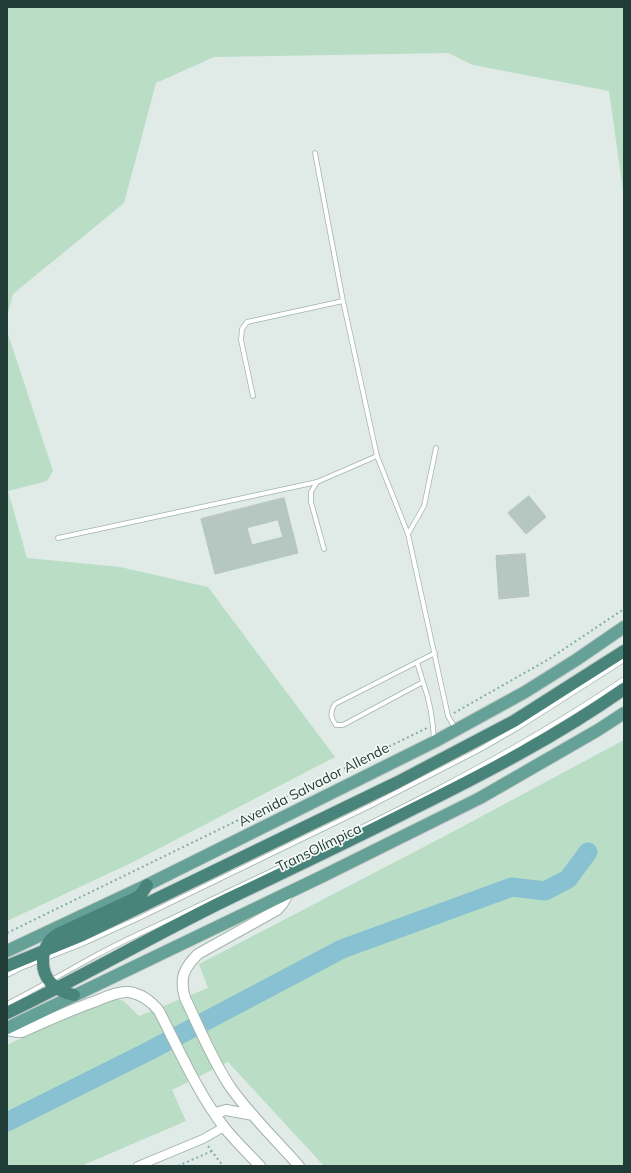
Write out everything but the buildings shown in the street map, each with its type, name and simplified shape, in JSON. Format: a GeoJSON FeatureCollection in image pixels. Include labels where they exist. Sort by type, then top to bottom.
{"type":"FeatureCollection","features":[{"type":"Feature","properties":{"kind":"highway"},"geometry":{"type":"LineString","coordinates":[[7,966],[44,955],[80,936],[398,782],[526,714],[624,651]]}},
{"type":"Feature","properties":{"kind":"highway"},"geometry":{"type":"LineString","coordinates":[[7,1013],[53,985],[462,785],[533,747],[603,704],[624,689]]}},
{"type":"Feature","properties":{"kind":"highway"},"geometry":{"type":"LineString","coordinates":[[74,995],[53,985],[44,970],[44,955],[47,945],[54,937],[138,897],[147,886]]}},
{"type":"Feature","properties":{"kind":"main road","name":"Avenida Salvador Allende"},"geometry":{"type":"LineString","coordinates":[[7,951],[147,886],[434,742],[525,692],[576,660],[624,627]]}},
{"type":"Feature","properties":{"kind":"main road"},"geometry":{"type":"LineString","coordinates":[[7,1029],[480,798],[598,730],[624,713]]}},
{"type":"Feature","properties":{"kind":"street"},"geometry":{"type":"LineString","coordinates":[[289,892],[277,910],[198,954],[185,970],[182,977],[184,994],[222,1074],[231,1088],[253,1115],[299,1166]]}},
{"type":"Feature","properties":{"kind":"street"},"geometry":{"type":"LineString","coordinates":[[7,1029],[22,1032],[77,1008],[120,992],[139,995],[151,1001],[156,1007],[214,1113],[224,1127],[260,1166]]}},
{"type":"Feature","properties":{"kind":"street"},"geometry":{"type":"LineString","coordinates":[[214,1113],[226,1110],[253,1115]]}},
{"type":"Feature","properties":{"kind":"street"},"geometry":{"type":"LineString","coordinates":[[138,1166],[203,1139],[224,1127]]}},
{"type":"Feature","properties":{"kind":"lane"},"geometry":{"type":"LineString","coordinates":[[315,153],[343,301],[377,456],[408,534],[448,716],[456,730]]}},
{"type":"Feature","properties":{"kind":"lane"},"geometry":{"type":"LineString","coordinates":[[253,396],[241,340],[242,329],[247,322],[343,301]]}},
{"type":"Feature","properties":{"kind":"lane"},"geometry":{"type":"LineString","coordinates":[[408,534],[424,506],[436,448]]}},
{"type":"Feature","properties":{"kind":"lane"},"geometry":{"type":"LineString","coordinates":[[58,538],[317,482],[377,456]]}},
{"type":"Feature","properties":{"kind":"lane"},"geometry":{"type":"LineString","coordinates":[[317,482],[311,492],[311,502],[324,549]]}},
{"type":"Feature","properties":{"kind":"lane"},"geometry":{"type":"LineString","coordinates":[[423,682],[343,725],[336,725],[331,719],[331,710],[335,704],[435,653]]}},
{"type":"Feature","properties":{"kind":"lane","name":"TransOlímpica"},"geometry":{"type":"LineString","coordinates":[[7,975],[44,955],[82,944],[140,918],[399,791],[520,727],[624,660]]}},
{"type":"Feature","properties":{"kind":"lane"},"geometry":{"type":"LineString","coordinates":[[417,662],[429,697],[433,722],[434,742]]}},
{"type":"Feature","properties":{"kind":"lane","name":"TransOlímpica"},"geometry":{"type":"LineString","coordinates":[[7,1004],[53,985],[95,956],[376,821],[501,755],[598,697],[624,679]]}},
{"type":"Feature","properties":{"kind":"path"},"geometry":{"type":"LineString","coordinates":[[448,716],[549,659],[624,609]]}},
{"type":"Feature","properties":{"kind":"path"},"geometry":{"type":"LineString","coordinates":[[7,933],[427,728],[433,722]]}},
{"type":"Feature","properties":{"kind":"path"},"geometry":{"type":"LineString","coordinates":[[203,1139],[223,1166]]}},
{"type":"Feature","properties":{"kind":"path"},"geometry":{"type":"LineString","coordinates":[[178,1166],[212,1152]]}},
{"type":"Feature","properties":{"kind":"green space"},"geometry":{"type":"Polygon","coordinates":[[[7,7],[624,7],[624,198],[609,91],[473,65],[448,53],[214,57],[156,83],[124,203],[13,294],[7,317],[7,7]]]}},
{"type":"Feature","properties":{"kind":"green space"},"geometry":{"type":"Polygon","coordinates":[[[7,331],[53,471],[47,481],[8,491],[27,558],[120,567],[208,587],[335,757],[131,863],[7,921],[7,331]]]}},
{"type":"Feature","properties":{"kind":"green space"},"geometry":{"type":"Polygon","coordinates":[[[624,740],[624,1166],[324,1166],[228,1062],[172,1090],[186,1121],[81,1166],[7,1166],[7,1045],[110,997],[124,1001],[139,1016],[208,988],[199,964],[443,837],[624,740]]]}},
{"type":"Feature","properties":{"kind":"waterway"},"geometry":{"type":"LineString","coordinates":[[7,1122],[147,1052],[342,949],[512,887],[545,891],[568,879],[588,852]]}}]}
